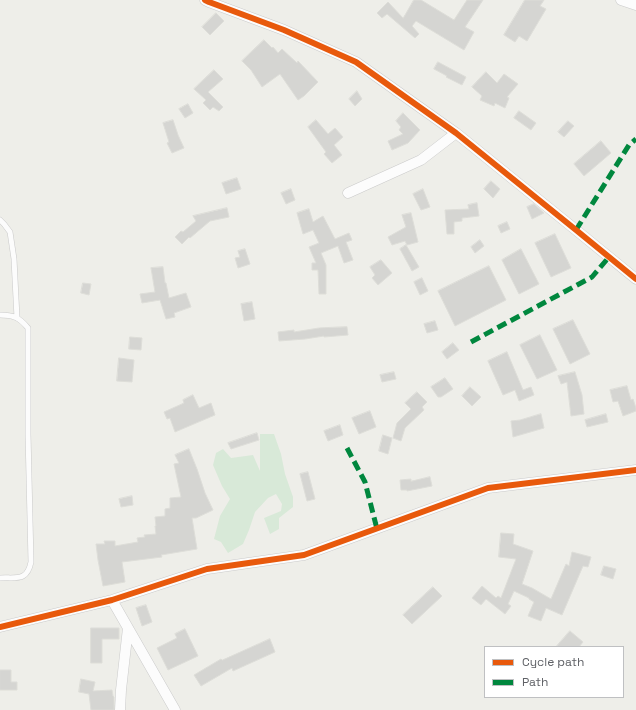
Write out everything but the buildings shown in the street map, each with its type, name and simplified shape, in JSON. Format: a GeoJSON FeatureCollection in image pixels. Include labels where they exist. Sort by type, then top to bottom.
{"type":"FeatureCollection","features":[{"type":"Feature","properties":{"kind":"street"},"geometry":{"type":"LineString","coordinates":[[205,0],[284,30],[356,62],[456,133],[636,280]]}},
{"type":"Feature","properties":{"kind":"street"},"geometry":{"type":"LineString","coordinates":[[621,0],[636,6]]}},
{"type":"Feature","properties":{"kind":"street"},"geometry":{"type":"LineString","coordinates":[[348,193],[421,160],[456,133]]}},
{"type":"Feature","properties":{"kind":"street"},"geometry":{"type":"LineString","coordinates":[[0,627],[112,600],[207,569],[304,555],[488,488],[636,470]]}},
{"type":"Feature","properties":{"kind":"street"},"geometry":{"type":"LineString","coordinates":[[112,600],[175,710]]}},
{"type":"Feature","properties":{"kind":"street"},"geometry":{"type":"LineString","coordinates":[[120,710],[128,628]]}},
{"type":"Feature","properties":{"kind":"lane"},"geometry":{"type":"LineString","coordinates":[[0,220],[10,232],[14,259],[17,318]]}},
{"type":"Feature","properties":{"kind":"lane"},"geometry":{"type":"LineString","coordinates":[[0,315],[12,315],[24,323],[28,328],[28,434],[31,562],[30,570],[23,577],[0,578]]}},
{"type":"Feature","properties":{"kind":"green space"},"geometry":{"type":"Polygon","coordinates":[[[260,434],[274,434],[293,497],[293,507],[279,518],[279,529],[270,534],[264,518],[281,511],[282,504],[276,494],[268,498],[255,512],[243,544],[228,553],[221,542],[214,539],[220,516],[230,499],[222,486],[213,465],[216,453],[223,449],[231,458],[253,455],[260,471],[260,434]]]}},
{"type":"Feature","properties":{"kind":"marked path"},"geometry":{"type":"LineString","coordinates":[[576,230],[629,145],[636,139]]}},
{"type":"Feature","properties":{"kind":"marked path"},"geometry":{"type":"LineString","coordinates":[[471,342],[592,277],[609,257]]}},
{"type":"Feature","properties":{"kind":"marked path"},"geometry":{"type":"LineString","coordinates":[[347,448],[365,482],[377,529]]}},
{"type":"Feature","properties":{"kind":"cycle path"},"geometry":{"type":"LineString","coordinates":[[205,0],[284,30],[356,62],[456,133],[636,279]]}},
{"type":"Feature","properties":{"kind":"cycle path"},"geometry":{"type":"LineString","coordinates":[[0,627],[112,600],[207,569],[304,555],[488,488],[636,470]]}}]}
